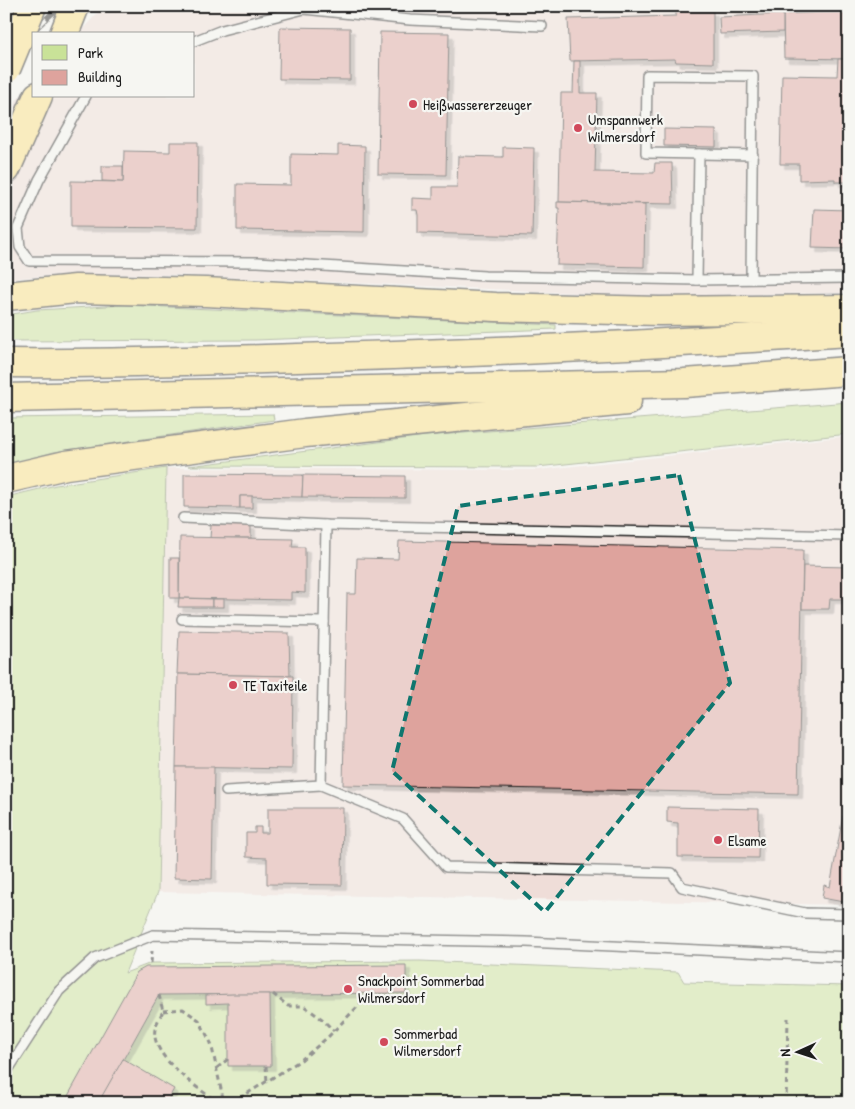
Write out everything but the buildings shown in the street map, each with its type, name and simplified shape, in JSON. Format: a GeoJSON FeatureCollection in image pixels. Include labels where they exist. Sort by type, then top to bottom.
{"type":"FeatureCollection","features":[{"type":"Feature","properties":{"kind":"highway"},"geometry":{"type":"LineString","coordinates":[[6,68],[32,6]]}},
{"type":"Feature","properties":{"kind":"highway"},"geometry":{"type":"LineString","coordinates":[[65,32],[75,6]]}},
{"type":"Feature","properties":{"kind":"highway"},"geometry":{"type":"LineString","coordinates":[[6,169],[37,98]]}},
{"type":"Feature","properties":{"kind":"highway"},"geometry":{"type":"LineString","coordinates":[[6,296],[86,289],[206,292],[496,307],[658,311],[849,309]]}},
{"type":"Feature","properties":{"kind":"highway"},"geometry":{"type":"LineString","coordinates":[[6,363],[74,364],[362,356],[657,344],[849,332]]}},
{"type":"Feature","properties":{"kind":"highway"},"geometry":{"type":"LineString","coordinates":[[6,398],[684,383],[849,371]]}},
{"type":"Feature","properties":{"kind":"highway"},"geometry":{"type":"LineString","coordinates":[[6,478],[66,465],[305,433],[637,400],[684,383]]}},
{"type":"Feature","properties":{"kind":"lane"},"geometry":{"type":"LineString","coordinates":[[195,41],[222,30],[304,9],[410,20],[542,26]]}},
{"type":"Feature","properties":{"kind":"lane"},"geometry":{"type":"LineString","coordinates":[[751,279],[753,155],[753,76],[647,75],[646,153],[753,155]]}},
{"type":"Feature","properties":{"kind":"lane"},"geometry":{"type":"LineString","coordinates":[[85,98],[39,180],[18,228],[20,247],[29,261],[258,262],[485,276],[697,280],[849,278]]}},
{"type":"Feature","properties":{"kind":"lane"},"geometry":{"type":"LineString","coordinates":[[697,280],[699,154]]}},
{"type":"Feature","properties":{"kind":"lane"},"geometry":{"type":"LineString","coordinates":[[183,518],[326,525],[849,536]]}},
{"type":"Feature","properties":{"kind":"lane"},"geometry":{"type":"LineString","coordinates":[[321,785],[326,525]]}},
{"type":"Feature","properties":{"kind":"lane"},"geometry":{"type":"LineString","coordinates":[[182,619],[324,622]]}},
{"type":"Feature","properties":{"kind":"lane"},"geometry":{"type":"LineString","coordinates":[[226,791],[321,785],[403,819],[446,867],[672,873],[682,887],[804,913],[849,914]]}},
{"type":"Feature","properties":{"kind":"lane"},"geometry":{"type":"LineString","coordinates":[[6,1073],[59,991],[95,958],[153,935],[526,942],[849,957]]}},
{"type":"Feature","properties":{"kind":"path"},"geometry":{"type":"LineString","coordinates":[[636,7],[662,6]]}},
{"type":"Feature","properties":{"kind":"path"},"geometry":{"type":"LineString","coordinates":[[273,994],[288,1006],[304,1006],[322,1019],[334,1031]]}},
{"type":"Feature","properties":{"kind":"path"},"geometry":{"type":"LineString","coordinates":[[159,995],[163,1011],[155,1029],[159,1048],[188,1082],[219,1103]]}},
{"type":"Feature","properties":{"kind":"path"},"geometry":{"type":"LineString","coordinates":[[232,1103],[267,1083],[300,1060],[334,1031],[363,1001]]}},
{"type":"Feature","properties":{"kind":"path"},"geometry":{"type":"LineString","coordinates":[[163,1011],[183,1009],[199,1020],[211,1043],[224,1103]]}},
{"type":"Feature","properties":{"kind":"path"},"geometry":{"type":"LineString","coordinates":[[786,1103],[788,1018]]}},
{"type":"Feature","properties":{"kind":"path"},"geometry":{"type":"LineString","coordinates":[[217,1068],[228,1059]]}},
{"type":"Feature","properties":{"kind":"path"},"geometry":{"type":"LineString","coordinates":[[266,1066],[267,1083]]}},
{"type":"Feature","properties":{"kind":"path"},"geometry":{"type":"LineString","coordinates":[[261,1103],[263,1098],[269,1098],[271,1103]]}},
{"type":"Feature","properties":{"kind":"path"},"geometry":{"type":"LineString","coordinates":[[288,1103],[290,1098],[296,1098],[298,1103]]}},
{"type":"Feature","properties":{"kind":"highlighted area"},"geometry":{"type":"Polygon","coordinates":[[[679,475],[730,683],[545,912],[392,771],[458,506],[679,475]]]}},
{"type":"Feature","properties":{"kind":"shaded area"},"geometry":{"type":"Polygon","coordinates":[[[104,6],[849,6],[849,293],[642,296],[174,275],[74,274],[6,279],[6,111],[32,84],[32,98],[195,98],[195,32],[80,32],[104,6]]]}},
{"type":"Feature","properties":{"kind":"shaded area"},"geometry":{"type":"Polygon","coordinates":[[[849,436],[849,905],[158,892],[166,468],[538,470],[849,436]]]}},
{"type":"Feature","properties":{"kind":"green space"},"geometry":{"type":"Polygon","coordinates":[[[124,305],[556,325],[556,329],[255,340],[6,341],[6,315],[37,310],[124,305]]]}},
{"type":"Feature","properties":{"kind":"green space"},"geometry":{"type":"Polygon","coordinates":[[[849,402],[849,434],[537,467],[189,466],[426,436],[849,402]]]}},
{"type":"Feature","properties":{"kind":"green space"},"geometry":{"type":"Polygon","coordinates":[[[273,414],[274,420],[54,452],[6,465],[6,418],[273,414]]]}},
{"type":"Feature","properties":{"kind":"green space"},"geometry":{"type":"Polygon","coordinates":[[[166,468],[158,892],[125,973],[151,963],[420,961],[678,972],[684,982],[849,986],[849,1103],[6,1103],[6,497],[56,485],[166,468]]]}},
{"type":"Feature","properties":{"kind":"tram line"},"geometry":{"type":"LineString","coordinates":[[6,18],[19,6]]}},
{"type":"Feature","properties":{"kind":"railway"},"geometry":{"type":"LineString","coordinates":[[6,39],[42,6]]}},
{"type":"Feature","properties":{"kind":"railway"},"geometry":{"type":"LineString","coordinates":[[6,56],[60,6]]}},
{"type":"Feature","properties":{"kind":"place","name":"Heißwassererzeuger"},"geometry":{"type":"Point","coordinates":[413,104]}},
{"type":"Feature","properties":{"kind":"place","name":"Umspannwerk Wilmersdorf"},"geometry":{"type":"Point","coordinates":[578,128]}},
{"type":"Feature","properties":{"kind":"place","name":"TE Taxiteile"},"geometry":{"type":"Point","coordinates":[233,685]}},
{"type":"Feature","properties":{"kind":"place","name":"Elsame"},"geometry":{"type":"Point","coordinates":[718,840]}},
{"type":"Feature","properties":{"kind":"place","name":"Snackpoint Sommerbad Wilmersdorf"},"geometry":{"type":"Point","coordinates":[348,989]}},
{"type":"Feature","properties":{"kind":"place","name":"Sommerbad Wilmersdorf"},"geometry":{"type":"Point","coordinates":[384,1042]}}]}
